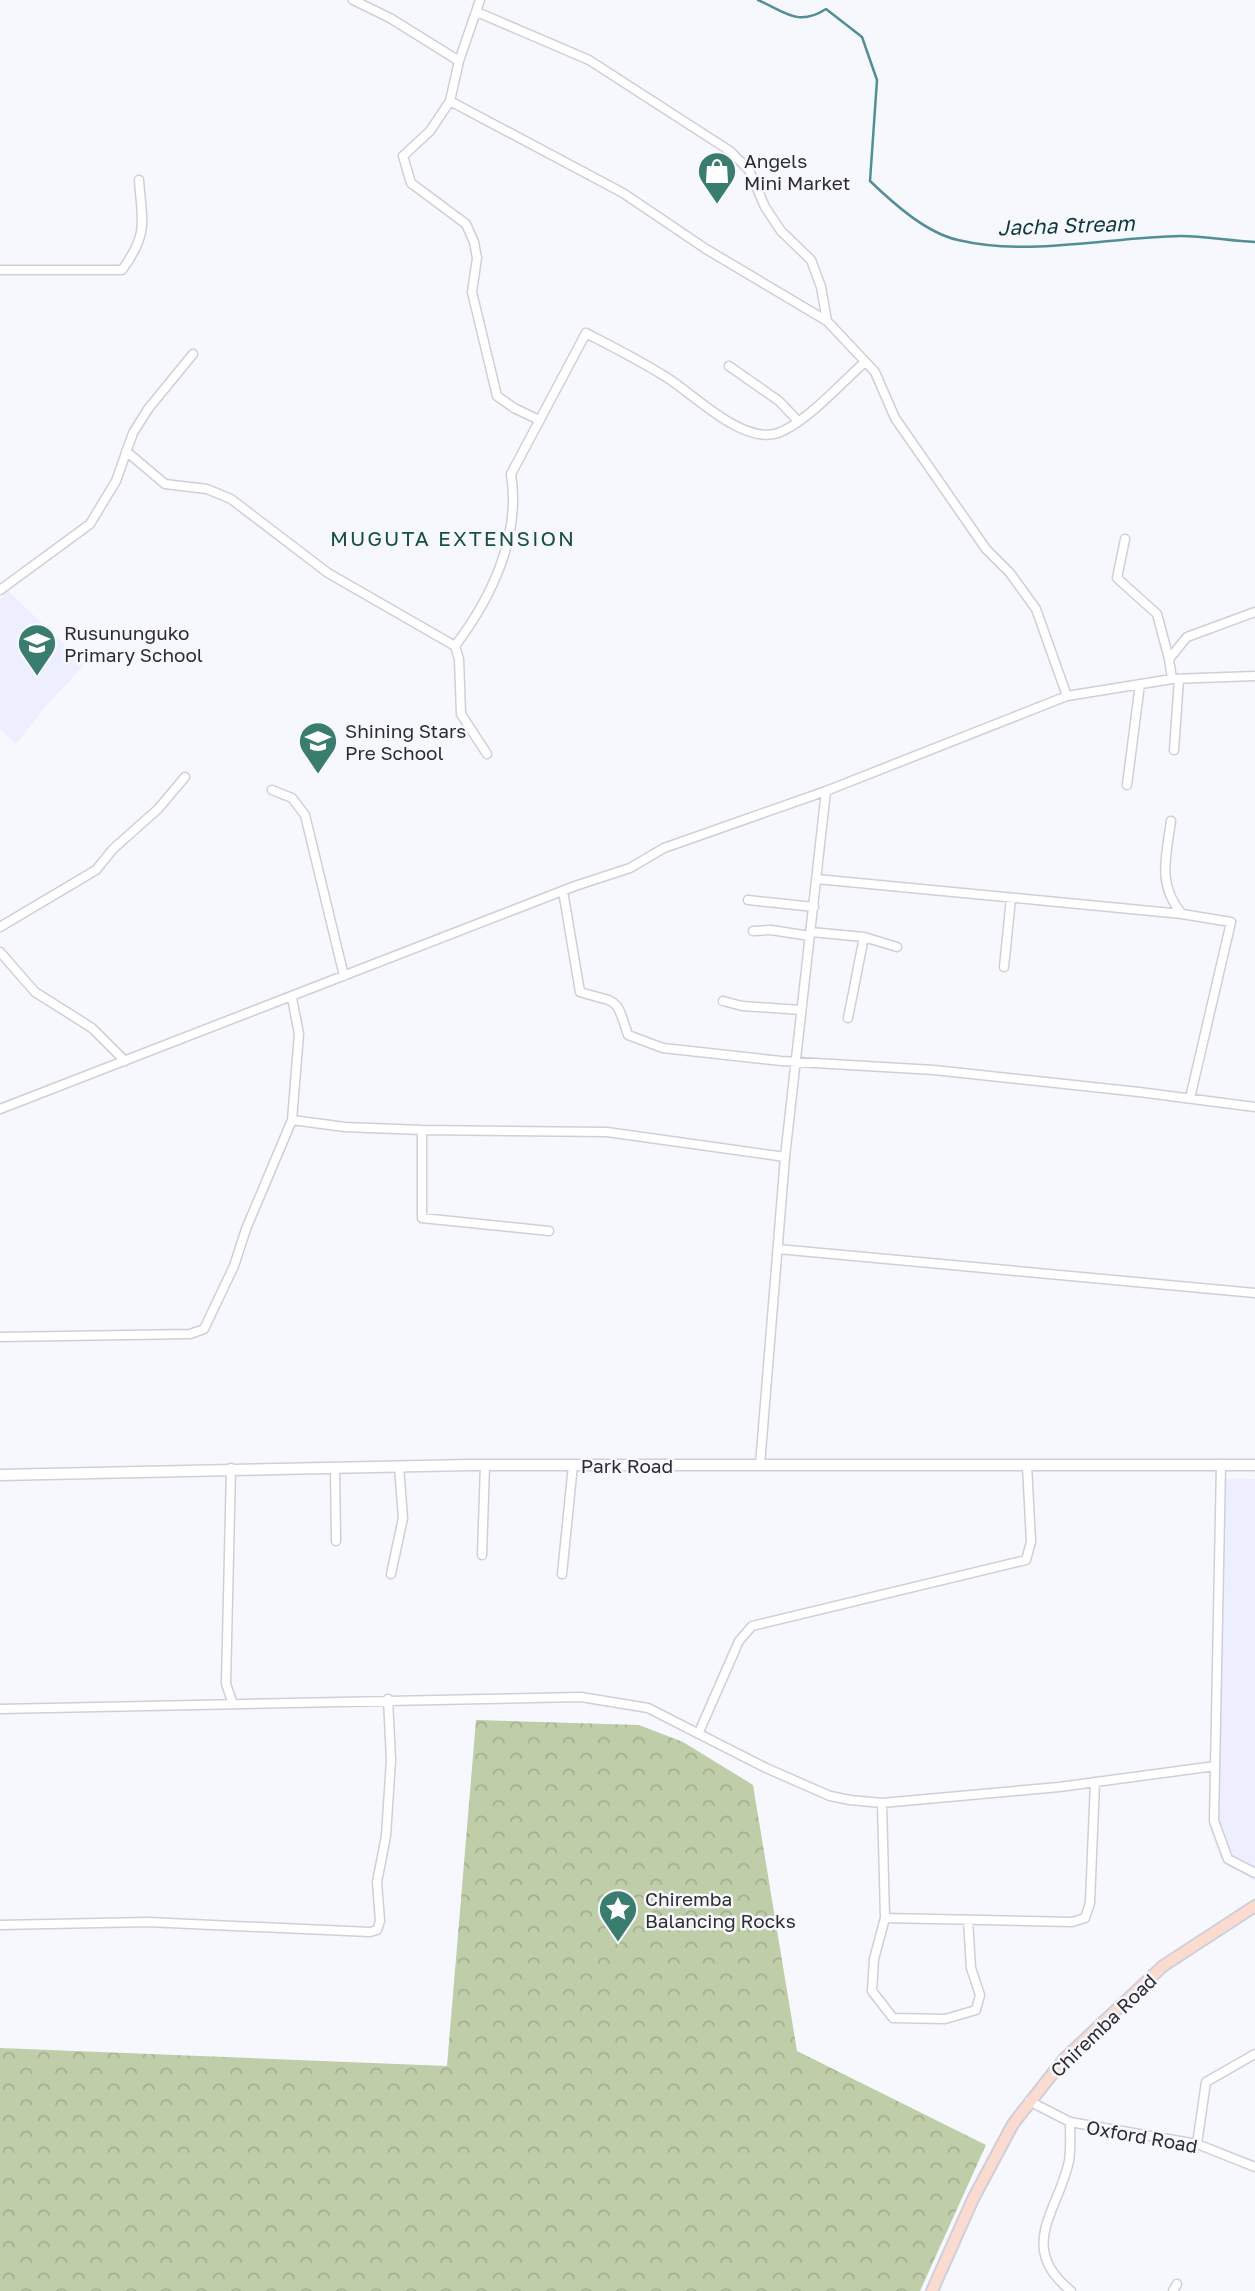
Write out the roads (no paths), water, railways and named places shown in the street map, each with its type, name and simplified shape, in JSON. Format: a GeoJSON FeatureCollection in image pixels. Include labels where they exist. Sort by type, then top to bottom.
{"type":"FeatureCollection","features":[{"type":"Feature","properties":{"kind":"main road","name":"Chiremba Road"},"geometry":{"type":"LineString","coordinates":[[932,2291],[973,2199],[1013,2124],[1064,2059],[1163,1966],[1255,1906]]}},
{"type":"Feature","properties":{"kind":"street"},"geometry":{"type":"LineString","coordinates":[[353,0],[390,18],[459,61]]}},
{"type":"Feature","properties":{"kind":"street"},"geometry":{"type":"LineString","coordinates":[[480,0],[459,61],[450,102],[430,131],[404,156],[411,184],[466,224],[477,258],[472,292],[497,396],[514,408],[539,419]]}},
{"type":"Feature","properties":{"kind":"street"},"geometry":{"type":"LineString","coordinates":[[477,12],[589,60],[737,156],[749,170],[765,207],[781,230],[811,260],[821,287],[827,321]]}},
{"type":"Feature","properties":{"kind":"street"},"geometry":{"type":"LineString","coordinates":[[450,102],[624,193],[706,249],[827,321],[881,381],[895,418],[949,498],[1035,609],[1067,696]]}},
{"type":"Feature","properties":{"kind":"street"},"geometry":{"type":"LineString","coordinates":[[0,270],[122,270],[136,251],[144,225],[139,180]]}},
{"type":"Feature","properties":{"kind":"street"},"geometry":{"type":"LineString","coordinates":[[455,646],[485,601],[500,572],[514,494],[511,474],[586,332],[669,378],[705,408],[749,430],[774,434],[798,421],[865,362]]}},
{"type":"Feature","properties":{"kind":"street"},"geometry":{"type":"LineString","coordinates":[[0,590],[62,541],[87,528],[111,492],[126,451],[148,408],[193,354]]}},
{"type":"Feature","properties":{"kind":"street"},"geometry":{"type":"LineString","coordinates":[[729,366],[779,401],[798,421]]}},
{"type":"Feature","properties":{"kind":"street"},"geometry":{"type":"LineString","coordinates":[[126,451],[165,484],[207,489],[231,499],[328,573],[455,646],[459,659],[461,714],[487,754]]}},
{"type":"Feature","properties":{"kind":"street"},"geometry":{"type":"LineString","coordinates":[[1125,539],[1117,578],[1157,614],[1175,679],[1174,750]]}},
{"type":"Feature","properties":{"kind":"street"},"geometry":{"type":"LineString","coordinates":[[1169,659],[1187,637],[1255,612]]}},
{"type":"Feature","properties":{"kind":"street"},"geometry":{"type":"LineString","coordinates":[[0,1109],[563,891],[630,868],[664,848],[826,791],[1067,696],[1175,679],[1255,676]]}},
{"type":"Feature","properties":{"kind":"street"},"geometry":{"type":"LineString","coordinates":[[1127,785],[1140,684]]}},
{"type":"Feature","properties":{"kind":"street"},"geometry":{"type":"LineString","coordinates":[[0,928],[96,870],[113,849],[158,809],[185,778]]}},
{"type":"Feature","properties":{"kind":"street"},"geometry":{"type":"LineString","coordinates":[[272,790],[292,797],[305,815],[344,976]]}},
{"type":"Feature","properties":{"kind":"street"},"geometry":{"type":"LineString","coordinates":[[760,1465],[795,1061],[826,791]]}},
{"type":"Feature","properties":{"kind":"street"},"geometry":{"type":"LineString","coordinates":[[1171,821],[1165,882],[1169,899],[1182,914]]}},
{"type":"Feature","properties":{"kind":"street"},"geometry":{"type":"LineString","coordinates":[[817,879],[1182,914],[1231,922],[1190,1098]]}},
{"type":"Feature","properties":{"kind":"street"},"geometry":{"type":"LineString","coordinates":[[563,891],[580,992],[609,998],[619,1006],[628,1035],[663,1048],[795,1061],[934,1070],[1255,1107]]}},
{"type":"Feature","properties":{"kind":"street"},"geometry":{"type":"LineString","coordinates":[[1004,968],[1010,898]]}},
{"type":"Feature","properties":{"kind":"street"},"geometry":{"type":"LineString","coordinates":[[748,900],[814,907]]}},
{"type":"Feature","properties":{"kind":"street"},"geometry":{"type":"LineString","coordinates":[[753,931],[864,937],[897,947]]}},
{"type":"Feature","properties":{"kind":"street"},"geometry":{"type":"LineString","coordinates":[[848,1018],[864,937]]}},
{"type":"Feature","properties":{"kind":"street"},"geometry":{"type":"LineString","coordinates":[[0,952],[35,992],[92,1028],[125,1061]]}},
{"type":"Feature","properties":{"kind":"street"},"geometry":{"type":"LineString","coordinates":[[0,1337],[190,1334],[204,1329],[234,1266],[246,1229],[292,1120],[299,1034],[292,998]]}},
{"type":"Feature","properties":{"kind":"street"},"geometry":{"type":"LineString","coordinates":[[723,1001],[742,1006],[801,1010]]}},
{"type":"Feature","properties":{"kind":"street"},"geometry":{"type":"LineString","coordinates":[[292,1120],[345,1127],[422,1130],[607,1132],[786,1157]]}},
{"type":"Feature","properties":{"kind":"street"},"geometry":{"type":"LineString","coordinates":[[422,1130],[422,1218],[549,1231]]}},
{"type":"Feature","properties":{"kind":"street"},"geometry":{"type":"LineString","coordinates":[[778,1249],[1255,1293]]}},
{"type":"Feature","properties":{"kind":"street"},"geometry":{"type":"LineString","coordinates":[[1221,1464],[1214,1821],[1219,1840],[1233,1863],[1255,1873]]}},
{"type":"Feature","properties":{"kind":"street"},"geometry":{"type":"LineString","coordinates":[[482,1555],[485,1465]]}},
{"type":"Feature","properties":{"kind":"street","name":"Park Road"},"geometry":{"type":"LineString","coordinates":[[0,1475],[230,1468],[485,1465],[1255,1465]]}},
{"type":"Feature","properties":{"kind":"street"},"geometry":{"type":"LineString","coordinates":[[562,1574],[573,1465]]}},
{"type":"Feature","properties":{"kind":"street"},"geometry":{"type":"LineString","coordinates":[[699,1732],[739,1641],[752,1626],[1026,1560],[1031,1542],[1027,1465]]}},
{"type":"Feature","properties":{"kind":"street"},"geometry":{"type":"LineString","coordinates":[[335,1467],[336,1541]]}},
{"type":"Feature","properties":{"kind":"street"},"geometry":{"type":"LineString","coordinates":[[391,1574],[403,1518],[399,1467]]}},
{"type":"Feature","properties":{"kind":"street"},"geometry":{"type":"LineString","coordinates":[[230,1468],[226,1684],[233,1704]]}},
{"type":"Feature","properties":{"kind":"street"},"geometry":{"type":"LineString","coordinates":[[0,1709],[581,1697],[648,1708],[766,1768],[830,1796],[882,1803],[1095,1782],[1215,1766]]}},
{"type":"Feature","properties":{"kind":"street"},"geometry":{"type":"LineString","coordinates":[[0,1925],[147,1922],[370,1932],[377,1930],[380,1921],[377,1882],[386,1836],[391,1760],[388,1699]]}},
{"type":"Feature","properties":{"kind":"street"},"geometry":{"type":"LineString","coordinates":[[885,1918],[1072,1922],[1085,1918],[1090,1903],[1095,1782]]}},
{"type":"Feature","properties":{"kind":"street"},"geometry":{"type":"LineString","coordinates":[[882,1803],[885,1918],[874,1959],[872,1991],[893,2018],[945,2019],[976,2010],[980,1995],[971,1968],[968,1920]]}},
{"type":"Feature","properties":{"kind":"street"},"geometry":{"type":"LineString","coordinates":[[1197,2144],[1206,2082],[1255,2054]]}},
{"type":"Feature","properties":{"kind":"street","name":"Oxford Road"},"geometry":{"type":"LineString","coordinates":[[1029,2101],[1070,2122],[1197,2144],[1255,2167]]}},
{"type":"Feature","properties":{"kind":"street"},"geometry":{"type":"LineString","coordinates":[[1070,2122],[1069,2163],[1043,2231],[1052,2271],[1071,2291]]}},
{"type":"Feature","properties":{"kind":"waterway","name":"Jacha Stream"},"geometry":{"type":"LineString","coordinates":[[758,0],[792,16],[808,17],[826,9],[862,37],[877,80],[870,181],[934,231],[958,240],[1013,247],[1181,236],[1255,242]]}},
{"type":"Feature","properties":{"kind":"place","name":"Angels Mini Market"},"geometry":{"type":"Point","coordinates":[717,205]}},
{"type":"Feature","properties":{"kind":"place","name":"Rusununguko Primary School"},"geometry":{"type":"Point","coordinates":[37,677]}},
{"type":"Feature","properties":{"kind":"place","name":"Shining Stars Pre School"},"geometry":{"type":"Point","coordinates":[318,775]}},
{"type":"Feature","properties":{"kind":"place","name":"Chiremba Balancing Rocks"},"geometry":{"type":"Point","coordinates":[618,1943]}},
{"type":"Feature","properties":{"kind":"district","name":"MUGUTA EXTENSION"},"geometry":{"type":"Point","coordinates":[453,538]}}]}
